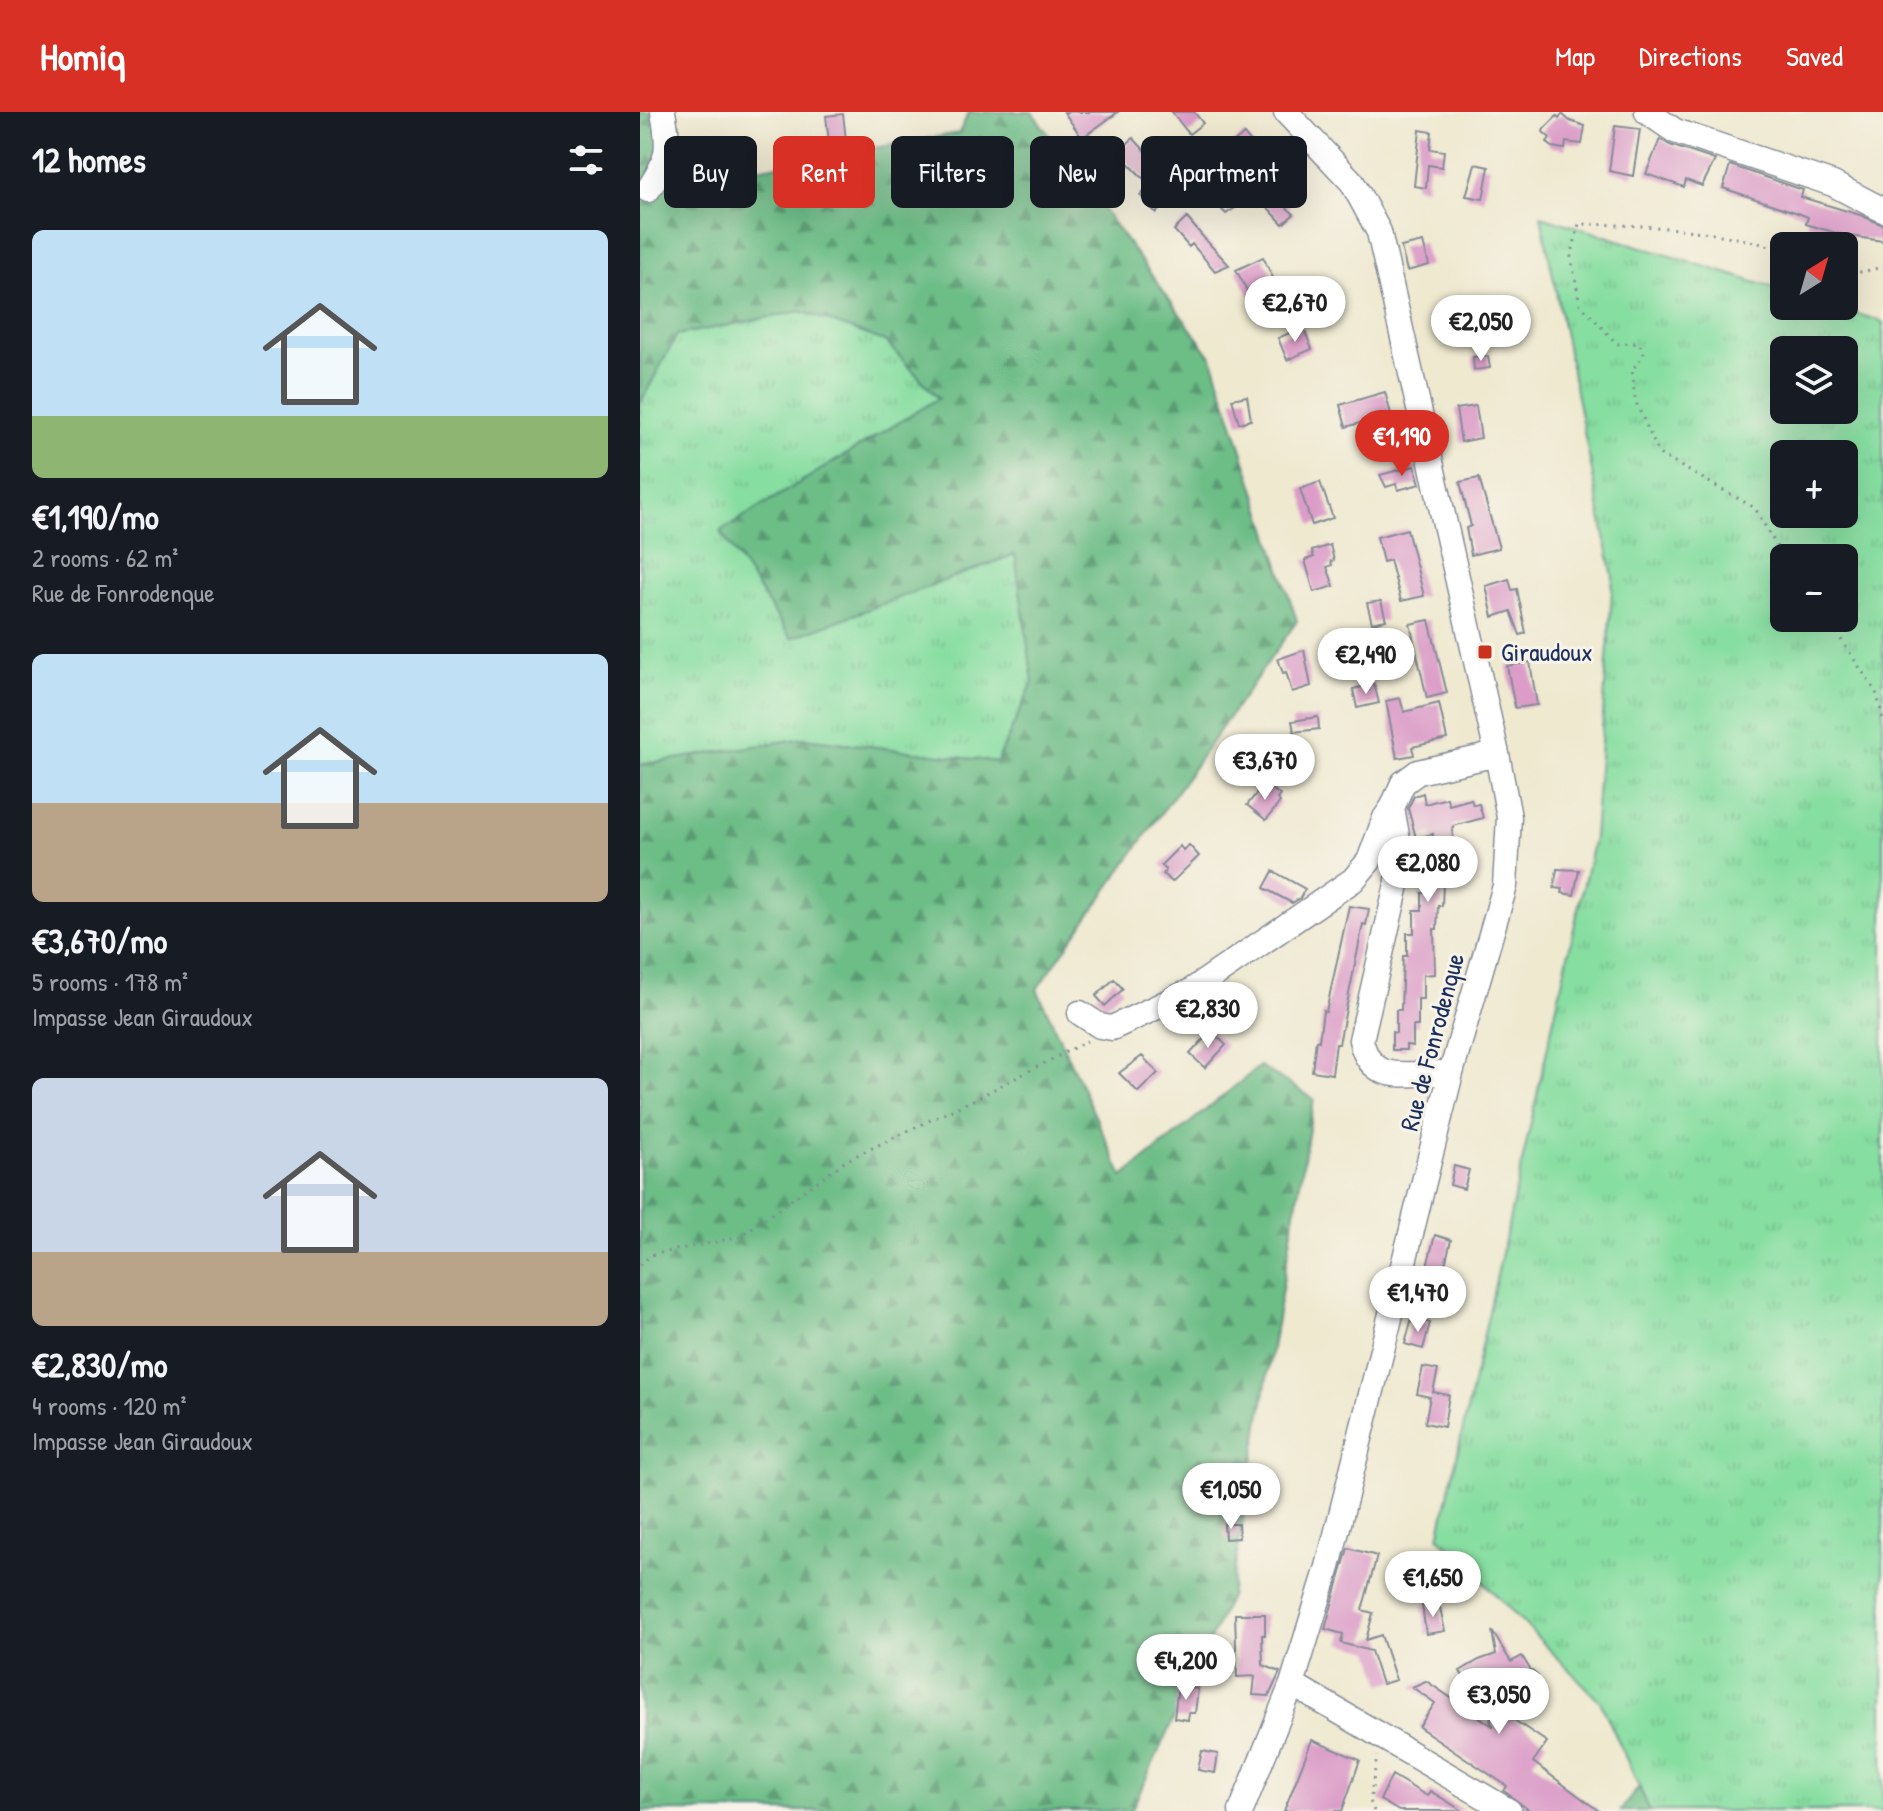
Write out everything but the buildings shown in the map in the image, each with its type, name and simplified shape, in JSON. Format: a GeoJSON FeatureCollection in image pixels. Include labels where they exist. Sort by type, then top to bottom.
{"type":"FeatureCollection","features":[{"type":"Feature","properties":{"kind":"street"},"geometry":{"type":"LineString","coordinates":[[648,190],[664,167],[669,142],[663,112]]}},
{"type":"Feature","properties":{"kind":"street","name":"Rue de Fonrodenque"},"geometry":{"type":"LineString","coordinates":[[1241,1811],[1292,1684],[1328,1567],[1451,1073],[1505,886],[1509,817],[1379,232],[1352,182],[1286,112]]}},
{"type":"Feature","properties":{"kind":"street"},"geometry":{"type":"LineString","coordinates":[[1647,112],[1675,131],[1833,184],[1883,210]]}},
{"type":"Feature","properties":{"kind":"street"},"geometry":{"type":"LineString","coordinates":[[1080,1013],[1100,1026],[1112,1028],[1191,991],[1353,880],[1369,861],[1385,818],[1403,783],[1418,772],[1497,754]]}},
{"type":"Feature","properties":{"kind":"street"},"geometry":{"type":"LineString","coordinates":[[1392,808],[1402,863],[1361,1040],[1372,1066],[1393,1075],[1451,1073]]}},
{"type":"Feature","properties":{"kind":"street"},"geometry":{"type":"LineString","coordinates":[[1292,1684],[1509,1811]]}},
{"type":"Feature","properties":{"kind":"path"},"geometry":{"type":"LineString","coordinates":[[1770,246],[1743,238],[1656,225],[1579,224],[1571,257],[1580,304],[1617,344],[1639,343],[1644,354],[1632,370],[1635,400],[1659,454],[1755,508],[1775,544]]}},
{"type":"Feature","properties":{"kind":"path"},"geometry":{"type":"LineString","coordinates":[[1858,271],[1883,267]]}},
{"type":"Feature","properties":{"kind":"path"},"geometry":{"type":"LineString","coordinates":[[1836,632],[1876,692],[1883,718]]}},
{"type":"Feature","properties":{"kind":"path"},"geometry":{"type":"LineString","coordinates":[[640,1265],[651,1255],[739,1237],[847,1160],[979,1097],[1112,1028]]}},
{"type":"Feature","properties":{"kind":"path"},"geometry":{"type":"LineString","coordinates":[[1374,1811],[1370,1801],[1380,1736]]}},
{"type":"Feature","properties":{"kind":"green space"},"geometry":{"type":"Polygon","coordinates":[[[640,112],[656,112],[667,136],[664,136],[664,208],[757,208],[757,169],[773,166],[773,208],[875,208],[875,148],[891,145],[891,208],[1014,208],[1014,136],[942,136],[959,133],[969,112],[1032,112],[1050,136],[1030,136],[1030,208],[1102,208],[1212,358],[1297,621],[1037,989],[1123,1177],[1260,1066],[1314,1099],[1230,1597],[1131,1811],[640,1811],[640,765],[804,738],[997,762],[1033,682],[1015,554],[791,638],[720,531],[939,398],[885,341],[801,311],[677,335],[640,404],[640,112]]]}},
{"type":"Feature","properties":{"kind":"green space"},"geometry":{"type":"Polygon","coordinates":[[[1541,216],[1770,287],[1770,320],[1858,320],[1858,314],[1883,322],[1883,1811],[1650,1811],[1600,1701],[1439,1537],[1594,838],[1613,577],[1541,216]]]}},
{"type":"Feature","properties":{"kind":"green space"},"geometry":{"type":"Polygon","coordinates":[[[801,311],[885,341],[939,399],[720,531],[791,638],[1016,554],[1033,682],[997,762],[804,738],[640,765],[640,404],[676,335],[801,311]]]}},
{"type":"Feature","properties":{"kind":"green space"},"geometry":{"type":"Polygon","coordinates":[[[1639,1787],[1650,1811],[1620,1811],[1639,1787]]]}},
{"type":"Feature","properties":{"kind":"place","name":"Giraudoux"},"geometry":{"type":"Point","coordinates":[1485,652]}}]}
